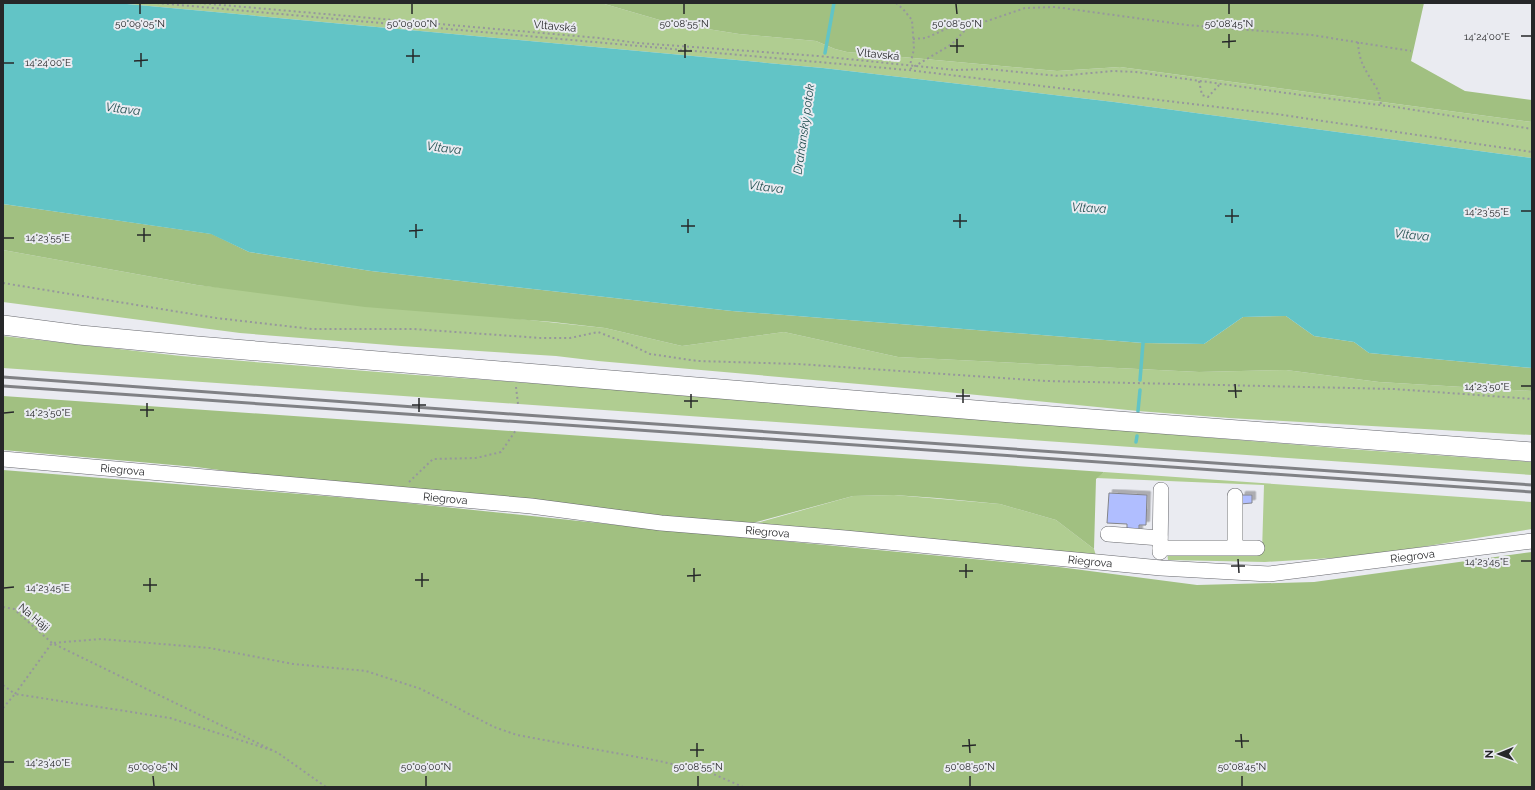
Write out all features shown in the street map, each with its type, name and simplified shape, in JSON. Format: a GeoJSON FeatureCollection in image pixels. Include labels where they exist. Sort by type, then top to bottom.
{"type":"FeatureCollection","features":[{"type":"Feature","properties":{"kind":"main road"},"geometry":{"type":"LineString","coordinates":[[3,325],[80,335],[205,347],[1004,412],[1532,452]]}},
{"type":"Feature","properties":{"kind":"street","name":"Riegrova"},"geometry":{"type":"LineString","coordinates":[[3,460],[531,506],[661,523],[853,539],[1161,568],[1269,574],[1532,541]]}},
{"type":"Feature","properties":{"kind":"street"},"geometry":{"type":"LineString","coordinates":[[1160,546],[1161,490]]}},
{"type":"Feature","properties":{"kind":"street"},"geometry":{"type":"LineString","coordinates":[[1235,496],[1235,547]]}},
{"type":"Feature","properties":{"kind":"street"},"geometry":{"type":"LineString","coordinates":[[1108,534],[1160,546],[1257,548]]}},
{"type":"Feature","properties":{"kind":"path"},"geometry":{"type":"LineString","coordinates":[[157,3],[908,70],[1276,114],[1532,152]]}},
{"type":"Feature","properties":{"kind":"path","name":"Vltavská"},"geometry":{"type":"LineString","coordinates":[[199,3],[599,38],[638,43],[818,56],[956,70],[988,69],[1059,76],[1113,71],[1136,72],[1381,105],[1532,129]]}},
{"type":"Feature","properties":{"kind":"path"},"geometry":{"type":"LineString","coordinates":[[896,3],[912,20],[914,49],[908,70]]}},
{"type":"Feature","properties":{"kind":"path"},"geometry":{"type":"LineString","coordinates":[[913,39],[926,38],[948,28],[987,21],[1025,8],[1055,7],[1187,25],[1312,35],[1411,51]]}},
{"type":"Feature","properties":{"kind":"path"},"geometry":{"type":"LineString","coordinates":[[908,70],[952,44],[971,24]]}},
{"type":"Feature","properties":{"kind":"path"},"geometry":{"type":"LineString","coordinates":[[1358,42],[1358,51],[1363,67],[1368,77],[1377,88],[1381,105]]}},
{"type":"Feature","properties":{"kind":"path"},"geometry":{"type":"LineString","coordinates":[[1199,81],[1202,95],[1208,97],[1220,84]]}},
{"type":"Feature","properties":{"kind":"path"},"geometry":{"type":"LineString","coordinates":[[3,283],[216,318],[312,329],[413,329],[541,338],[570,338],[598,332],[650,354],[698,361],[798,364],[1046,381],[1394,389],[1532,399]]}},
{"type":"Feature","properties":{"kind":"path"},"geometry":{"type":"LineString","coordinates":[[396,494],[433,459],[476,458],[501,452],[516,430]]}},
{"type":"Feature","properties":{"kind":"path","name":"Na Háji"},"geometry":{"type":"LineString","coordinates":[[3,607],[14,609],[52,643],[278,753]]}},
{"type":"Feature","properties":{"kind":"path"},"geometry":{"type":"LineString","coordinates":[[3,708],[52,643],[101,639],[210,648],[292,664],[366,671],[420,689],[494,727],[517,735],[659,761],[712,773],[743,787]]}},
{"type":"Feature","properties":{"kind":"path"},"geometry":{"type":"LineString","coordinates":[[3,685],[15,694],[170,718],[278,753],[326,787]]}},
{"type":"Feature","properties":{"kind":"green space"},"geometry":{"type":"Polygon","coordinates":[[[116,3],[601,3],[670,23],[739,34],[816,41],[847,52],[1057,71],[1120,67],[1532,122],[1532,158],[1114,102],[823,68],[116,3]]]}},
{"type":"Feature","properties":{"kind":"green space"},"geometry":{"type":"Polygon","coordinates":[[[601,3],[1424,3],[1411,61],[1465,91],[1532,100],[1532,122],[1120,67],[1057,71],[847,52],[816,41],[739,34],[670,23],[601,3]]]}},
{"type":"Feature","properties":{"kind":"green space"},"geometry":{"type":"Polygon","coordinates":[[[3,204],[212,234],[249,252],[371,271],[732,311],[1143,343],[1204,344],[1243,317],[1286,316],[1314,336],[1354,342],[1369,353],[1532,368],[1532,391],[1379,382],[1286,370],[1199,372],[898,357],[784,332],[682,346],[605,328],[553,322],[365,307],[197,285],[3,250],[3,204]]]}},
{"type":"Feature","properties":{"kind":"green space"},"geometry":{"type":"Polygon","coordinates":[[[3,250],[197,285],[605,328],[682,346],[784,332],[898,357],[1199,372],[1286,370],[1379,382],[1532,391],[1532,435],[1229,418],[1138,411],[556,356],[401,346],[240,333],[3,302],[3,250]]]}},
{"type":"Feature","properties":{"kind":"green space"},"geometry":{"type":"Polygon","coordinates":[[[3,336],[181,356],[615,389],[1348,449],[1532,462],[1532,475],[3,368],[3,336]]]}},
{"type":"Feature","properties":{"kind":"green space"},"geometry":{"type":"Polygon","coordinates":[[[3,396],[1104,472],[1096,479],[1094,549],[1056,520],[1000,504],[937,498],[894,495],[853,496],[749,524],[314,482],[196,467],[3,450],[3,396]]]}},
{"type":"Feature","properties":{"kind":"green space"},"geometry":{"type":"Polygon","coordinates":[[[3,470],[387,501],[665,530],[1059,567],[1197,585],[1314,582],[1532,552],[1532,787],[3,787],[3,470]]]}},
{"type":"Feature","properties":{"kind":"green space"},"geometry":{"type":"Polygon","coordinates":[[[1104,472],[1532,502],[1532,529],[1366,556],[1265,562],[1168,560],[1167,552],[1262,552],[1264,485],[1096,478],[1104,472]]]}},
{"type":"Feature","properties":{"kind":"green space"},"geometry":{"type":"Polygon","coordinates":[[[894,495],[1000,504],[1056,520],[1094,549],[1096,556],[753,524],[853,496],[894,495]]]}},
{"type":"Feature","properties":{"kind":"water","name":"Vltava"},"geometry":{"type":"Polygon","coordinates":[[[3,3],[116,3],[823,68],[1114,102],[1532,158],[1532,368],[1369,353],[1354,342],[1314,336],[1286,316],[1243,317],[1204,344],[1143,343],[732,311],[371,271],[249,252],[211,234],[3,204],[3,3]]]}},
{"type":"Feature","properties":{"kind":"building"},"geometry":{"type":"Polygon","coordinates":[[[1109,493],[1147,495],[1146,525],[1139,525],[1139,532],[1127,532],[1127,524],[1107,523],[1109,493]]]}},
{"type":"Feature","properties":{"kind":"building"},"geometry":{"type":"Polygon","coordinates":[[[1242,495],[1252,495],[1252,503],[1240,504],[1242,495]]]}},
{"type":"Feature","properties":{"kind":"waterway","name":"Drahanský potok"},"geometry":{"type":"LineString","coordinates":[[825,53],[834,3]]}},
{"type":"Feature","properties":{"kind":"waterway"},"geometry":{"type":"LineString","coordinates":[[1140,380],[1143,343]]}},
{"type":"Feature","properties":{"kind":"waterway"},"geometry":{"type":"LineString","coordinates":[[1138,411],[1140,390]]}},
{"type":"Feature","properties":{"kind":"waterway"},"geometry":{"type":"LineString","coordinates":[[1136,442],[1137,436]]}},
{"type":"Feature","properties":{"kind":"railway"},"geometry":{"type":"LineString","coordinates":[[3,377],[1532,485]]}},
{"type":"Feature","properties":{"kind":"railway"},"geometry":{"type":"LineString","coordinates":[[3,386],[1532,492]]}}]}
